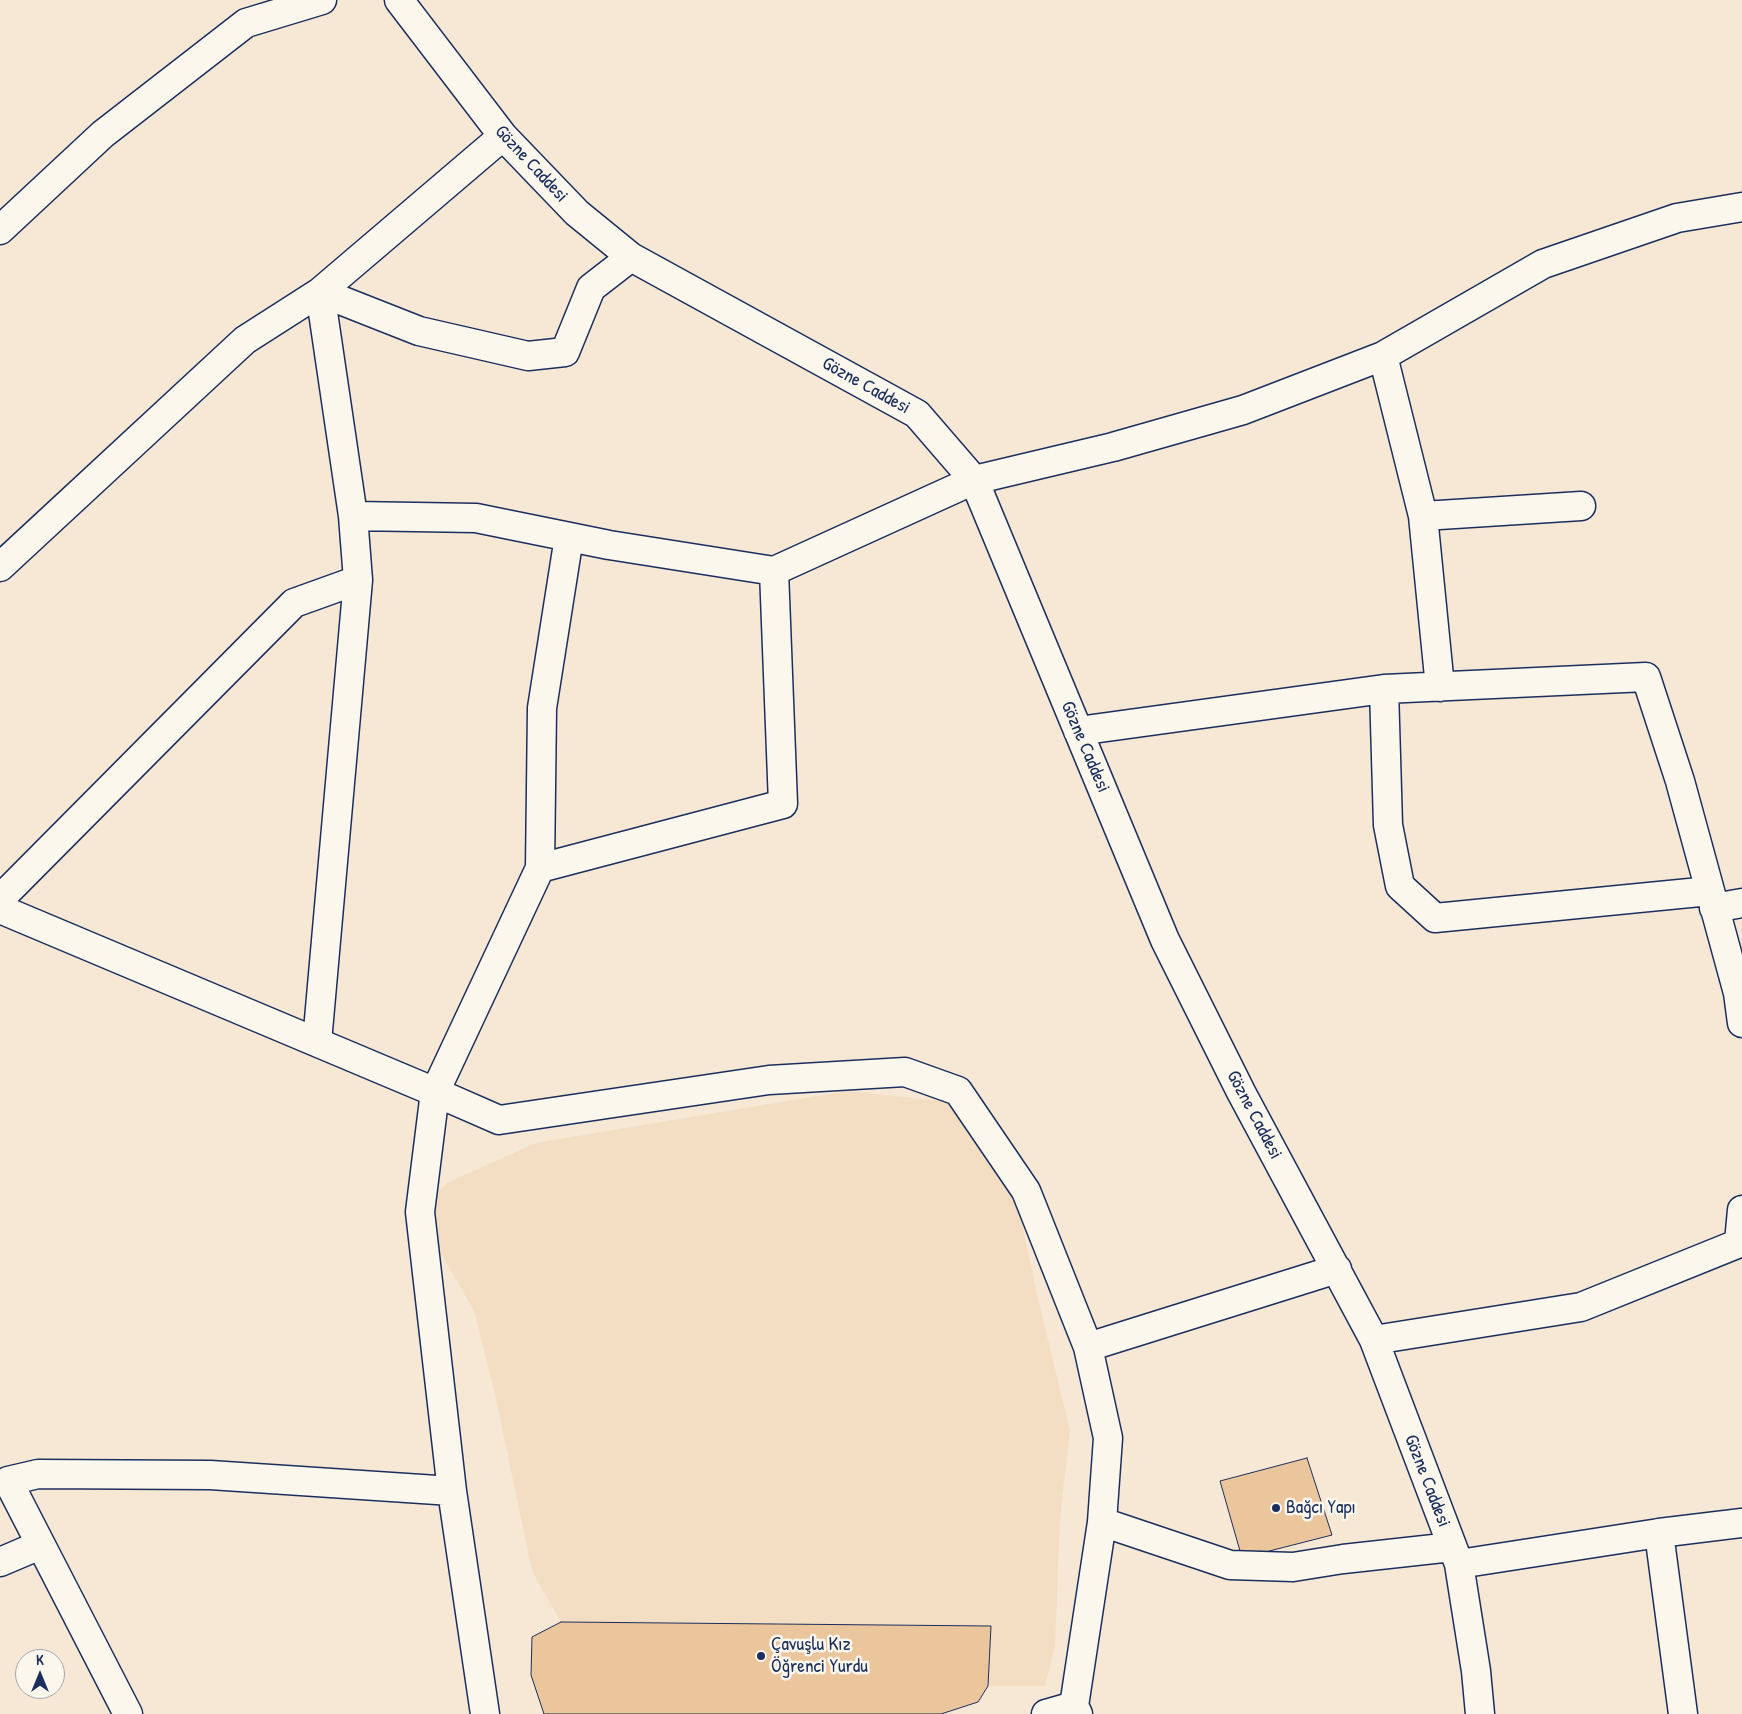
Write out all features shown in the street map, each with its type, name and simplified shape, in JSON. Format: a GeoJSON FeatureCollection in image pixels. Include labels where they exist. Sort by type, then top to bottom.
{"type":"FeatureCollection","features":[{"type":"Feature","properties":{"kind":"street"},"geometry":{"type":"LineString","coordinates":[[0,230],[103,134],[246,23],[322,0]]}},
{"type":"Feature","properties":{"kind":"street","name":"Gözne Caddesi"},"geometry":{"type":"LineString","coordinates":[[399,0],[503,136],[576,213],[631,257],[917,414],[974,480],[1165,940],[1241,1092],[1374,1340],[1456,1555],[1476,1671],[1480,1714]]}},
{"type":"Feature","properties":{"kind":"street"},"geometry":{"type":"LineString","coordinates":[[0,567],[245,340],[320,292],[503,136]]}},
{"type":"Feature","properties":{"kind":"street"},"geometry":{"type":"LineString","coordinates":[[353,516],[476,518],[618,547],[774,572],[974,480],[1113,448],[1243,410],[1383,356],[1543,264],[1677,218],[1742,207]]}},
{"type":"Feature","properties":{"kind":"street"},"geometry":{"type":"LineString","coordinates":[[320,292],[420,331],[528,356],[565,352],[591,288],[631,257]]}},
{"type":"Feature","properties":{"kind":"street"},"geometry":{"type":"LineString","coordinates":[[317,1042],[358,580],[353,516],[320,292]]}},
{"type":"Feature","properties":{"kind":"street"},"geometry":{"type":"LineString","coordinates":[[1383,356],[1423,516],[1440,687]]}},
{"type":"Feature","properties":{"kind":"street"},"geometry":{"type":"LineString","coordinates":[[1423,516],[1582,506]]}},
{"type":"Feature","properties":{"kind":"street"},"geometry":{"type":"LineString","coordinates":[[485,1714],[452,1491],[420,1212],[435,1092],[540,868],[542,708],[568,537]]}},
{"type":"Feature","properties":{"kind":"street"},"geometry":{"type":"LineString","coordinates":[[540,868],[783,804],[774,572]]}},
{"type":"Feature","properties":{"kind":"street"},"geometry":{"type":"LineString","coordinates":[[0,899],[294,603],[358,580]]}},
{"type":"Feature","properties":{"kind":"street"},"geometry":{"type":"LineString","coordinates":[[1078,731],[1384,689],[1646,677],[1680,781],[1738,993],[1742,1022]]}},
{"type":"Feature","properties":{"kind":"street"},"geometry":{"type":"LineString","coordinates":[[1384,689],[1388,825],[1400,886],[1435,918],[1712,900],[1742,903]]}},
{"type":"Feature","properties":{"kind":"street"},"geometry":{"type":"LineString","coordinates":[[0,909],[499,1120],[769,1080],[905,1072],[958,1091],[1026,1191],[1088,1347],[1108,1438],[1102,1522],[1076,1710],[1046,1714]]}},
{"type":"Feature","properties":{"kind":"street"},"geometry":{"type":"LineString","coordinates":[[1374,1340],[1581,1307],[1741,1242],[1742,1210]]}},
{"type":"Feature","properties":{"kind":"street"},"geometry":{"type":"LineString","coordinates":[[1088,1347],[1337,1269]]}},
{"type":"Feature","properties":{"kind":"street"},"geometry":{"type":"LineString","coordinates":[[128,1714],[4,1473],[210,1475],[452,1491]]}},
{"type":"Feature","properties":{"kind":"street"},"geometry":{"type":"LineString","coordinates":[[1102,1522],[1230,1566],[1293,1567],[1343,1559],[1456,1555],[1742,1523]]}},
{"type":"Feature","properties":{"kind":"street"},"geometry":{"type":"LineString","coordinates":[[1659,1533],[1683,1714]]}},
{"type":"Feature","properties":{"kind":"street"},"geometry":{"type":"LineString","coordinates":[[0,1562],[40,1545]]}},
{"type":"Feature","properties":{"kind":"shaded area"},"geometry":{"type":"Polygon","coordinates":[[[848,1091],[967,1104],[1020,1215],[1070,1430],[1060,1518],[1055,1647],[1045,1686],[988,1686],[991,1626],[928,1625],[762,1628],[561,1622],[532,1571],[496,1399],[474,1311],[432,1238],[432,1197],[449,1182],[536,1143],[848,1091]]]}},
{"type":"Feature","properties":{"kind":"building","name":"Bağcı Yapı"},"geometry":{"type":"Polygon","coordinates":[[[1307,1458],[1332,1535],[1242,1558],[1220,1481],[1307,1458]]]}},
{"type":"Feature","properties":{"kind":"building","name":"Çavuşlu Kız Öğrenci Yurdu"},"geometry":{"type":"Polygon","coordinates":[[[561,1622],[991,1626],[988,1686],[978,1702],[941,1714],[544,1714],[531,1675],[532,1637],[561,1622]]]}},
{"type":"Feature","properties":{"kind":"place","name":"Bağcı Yapı"},"geometry":{"type":"Point","coordinates":[1276,1508]}},
{"type":"Feature","properties":{"kind":"place","name":"Çavuşlu Kız Öğrenci Yurdu"},"geometry":{"type":"Point","coordinates":[761,1656]}}]}
